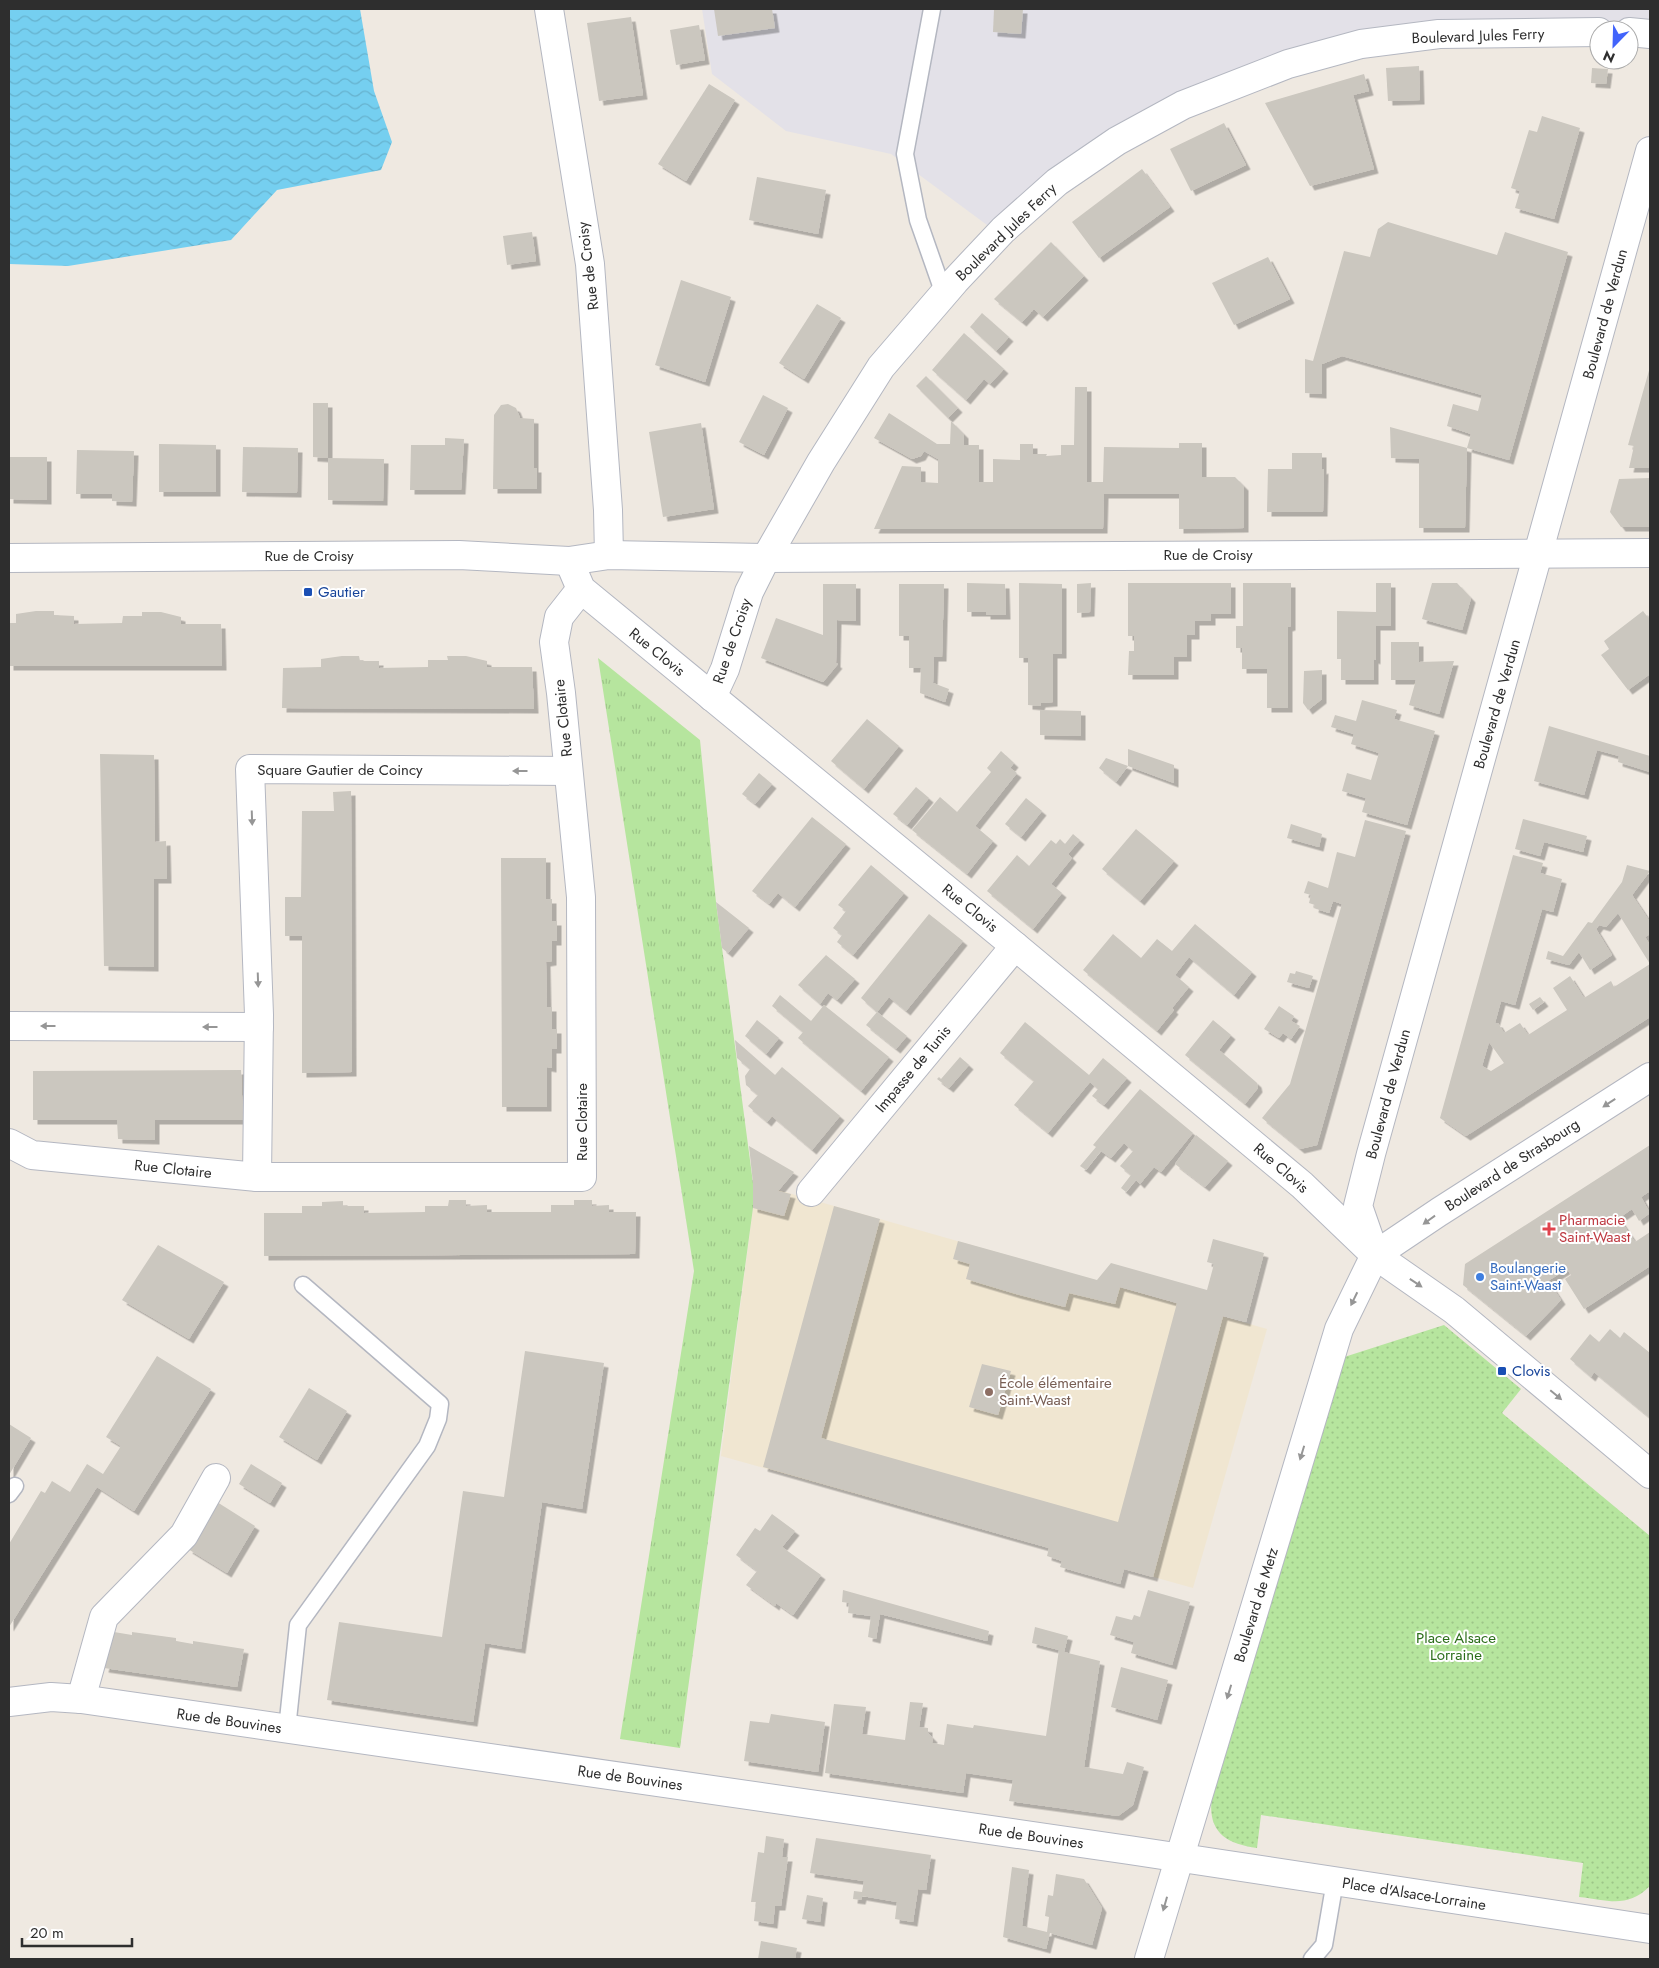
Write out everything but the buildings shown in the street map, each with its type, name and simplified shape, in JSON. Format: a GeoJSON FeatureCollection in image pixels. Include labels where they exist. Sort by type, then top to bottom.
{"type":"FeatureCollection","features":[{"type":"Feature","properties":{"kind":"street","name":"Rue de Croisy"},"geometry":{"type":"LineString","coordinates":[[549,9],[590,264],[609,519],[609,555]]}},
{"type":"Feature","properties":{"kind":"street","name":"Boulevard Jules Ferry"},"geometry":{"type":"LineString","coordinates":[[766,558],[821,462],[881,367],[1003,230],[1057,182],[1117,141],[1183,105],[1288,64],[1361,44],[1439,34],[1589,32]]}},
{"type":"Feature","properties":{"kind":"street","name":"Boulevard de Verdun"},"geometry":{"type":"LineString","coordinates":[[1375,1255],[1358,1206],[1650,151]]}},
{"type":"Feature","properties":{"kind":"street","name":"Rue de Croisy"},"geometry":{"type":"LineString","coordinates":[[9,558],[459,555],[569,561],[609,555],[766,558],[1650,554]]}},
{"type":"Feature","properties":{"kind":"street","name":"Rue de Croisy"},"geometry":{"type":"LineString","coordinates":[[712,697],[725,669],[749,592],[766,558]]}},
{"type":"Feature","properties":{"kind":"street","name":"Rue Clovis"},"geometry":{"type":"LineString","coordinates":[[569,561],[581,589],[1302,1185],[1375,1255]]}},
{"type":"Feature","properties":{"kind":"street","name":"Rue Clotaire"},"geometry":{"type":"LineString","coordinates":[[9,1143],[32,1155],[257,1178],[582,1177],[581,897],[554,642],[559,617],[581,589]]}},
{"type":"Feature","properties":{"kind":"street","name":"Square Gautier de Coincy"},"geometry":{"type":"LineString","coordinates":[[257,1178],[259,1021],[250,769],[568,771]]}},
{"type":"Feature","properties":{"kind":"street","name":"Impasse de Tunis"},"geometry":{"type":"LineString","coordinates":[[811,1192],[1015,946]]}},
{"type":"Feature","properties":{"kind":"street"},"geometry":{"type":"LineString","coordinates":[[13,1026],[259,1021]]}},
{"type":"Feature","properties":{"kind":"street","name":"Boulevard de Strasbourg"},"geometry":{"type":"LineString","coordinates":[[1375,1255],[1650,1077]]}},
{"type":"Feature","properties":{"kind":"street"},"geometry":{"type":"LineString","coordinates":[[1375,1255],[1454,1310],[1650,1474]]}},
{"type":"Feature","properties":{"kind":"street","name":"Boulevard de Metz"},"geometry":{"type":"LineString","coordinates":[[1149,1959],[1340,1329],[1375,1255]]}},
{"type":"Feature","properties":{"kind":"street"},"geometry":{"type":"LineString","coordinates":[[81,1699],[104,1617],[184,1535],[216,1478]]}},
{"type":"Feature","properties":{"kind":"street","name":"Rue de Bouvines"},"geometry":{"type":"LineString","coordinates":[[9,1702],[51,1697],[81,1699],[1179,1857]]}},
{"type":"Feature","properties":{"kind":"street","name":"Place d'Alsace-Lorraine"},"geometry":{"type":"LineString","coordinates":[[1179,1857],[1650,1929]]}},
{"type":"Feature","properties":{"kind":"lane"},"geometry":{"type":"LineString","coordinates":[[932,9],[905,154],[918,220],[944,294]]}},
{"type":"Feature","properties":{"kind":"lane"},"geometry":{"type":"LineString","coordinates":[[287,1729],[298,1625],[427,1446],[438,1419],[440,1404],[303,1285]]}},
{"type":"Feature","properties":{"kind":"lane"},"geometry":{"type":"LineString","coordinates":[[1312,1959],[1324,1945],[1335,1881]]}},
{"type":"Feature","properties":{"kind":"shaded area"},"geometry":{"type":"Polygon","coordinates":[[[702,9],[1650,9],[1650,45],[1639,37],[1639,20],[1589,20],[1589,29],[1532,25],[1226,79],[1159,109],[1010,242],[891,154],[786,131],[712,74],[702,9]]]}},
{"type":"Feature","properties":{"kind":"shaded area","name":"École élémentaire Saint-Waast"},"geometry":{"type":"Polygon","coordinates":[[[753,1183],[1267,1329],[1193,1588],[721,1456],[753,1208],[753,1183]]]}},
{"type":"Feature","properties":{"kind":"green space"},"geometry":{"type":"Polygon","coordinates":[[[598,658],[700,740],[716,902],[753,1183],[753,1208],[680,1748],[620,1739],[694,1271],[598,658]]]}},
{"type":"Feature","properties":{"kind":"green space","name":"Place Alsace Lorraine"},"geometry":{"type":"Polygon","coordinates":[[[1444,1325],[1521,1389],[1502,1413],[1650,1536],[1650,1886],[1633,1898],[1608,1901],[1579,1897],[1583,1863],[1261,1815],[1257,1848],[1227,1839],[1221,1834],[1212,1819],[1212,1797],[1335,1360],[1444,1325]]]}},
{"type":"Feature","properties":{"kind":"water"},"geometry":{"type":"Polygon","coordinates":[[[9,9],[360,9],[374,91],[392,142],[381,170],[277,190],[231,240],[68,266],[9,264],[9,9]]]}},
{"type":"Feature","properties":{"kind":"place","name":"Gautier"},"geometry":{"type":"Point","coordinates":[308,592]}},
{"type":"Feature","properties":{"kind":"place","name":"Pharmacie Saint-Waast"},"geometry":{"type":"Point","coordinates":[1549,1229]}},
{"type":"Feature","properties":{"kind":"place","name":"Boulangerie Saint-Waast"},"geometry":{"type":"Point","coordinates":[1480,1277]}},
{"type":"Feature","properties":{"kind":"place","name":"Clovis"},"geometry":{"type":"Point","coordinates":[1502,1371]}},
{"type":"Feature","properties":{"kind":"place","name":"École élémentaire Saint-Waast"},"geometry":{"type":"Point","coordinates":[989,1392]}}]}
